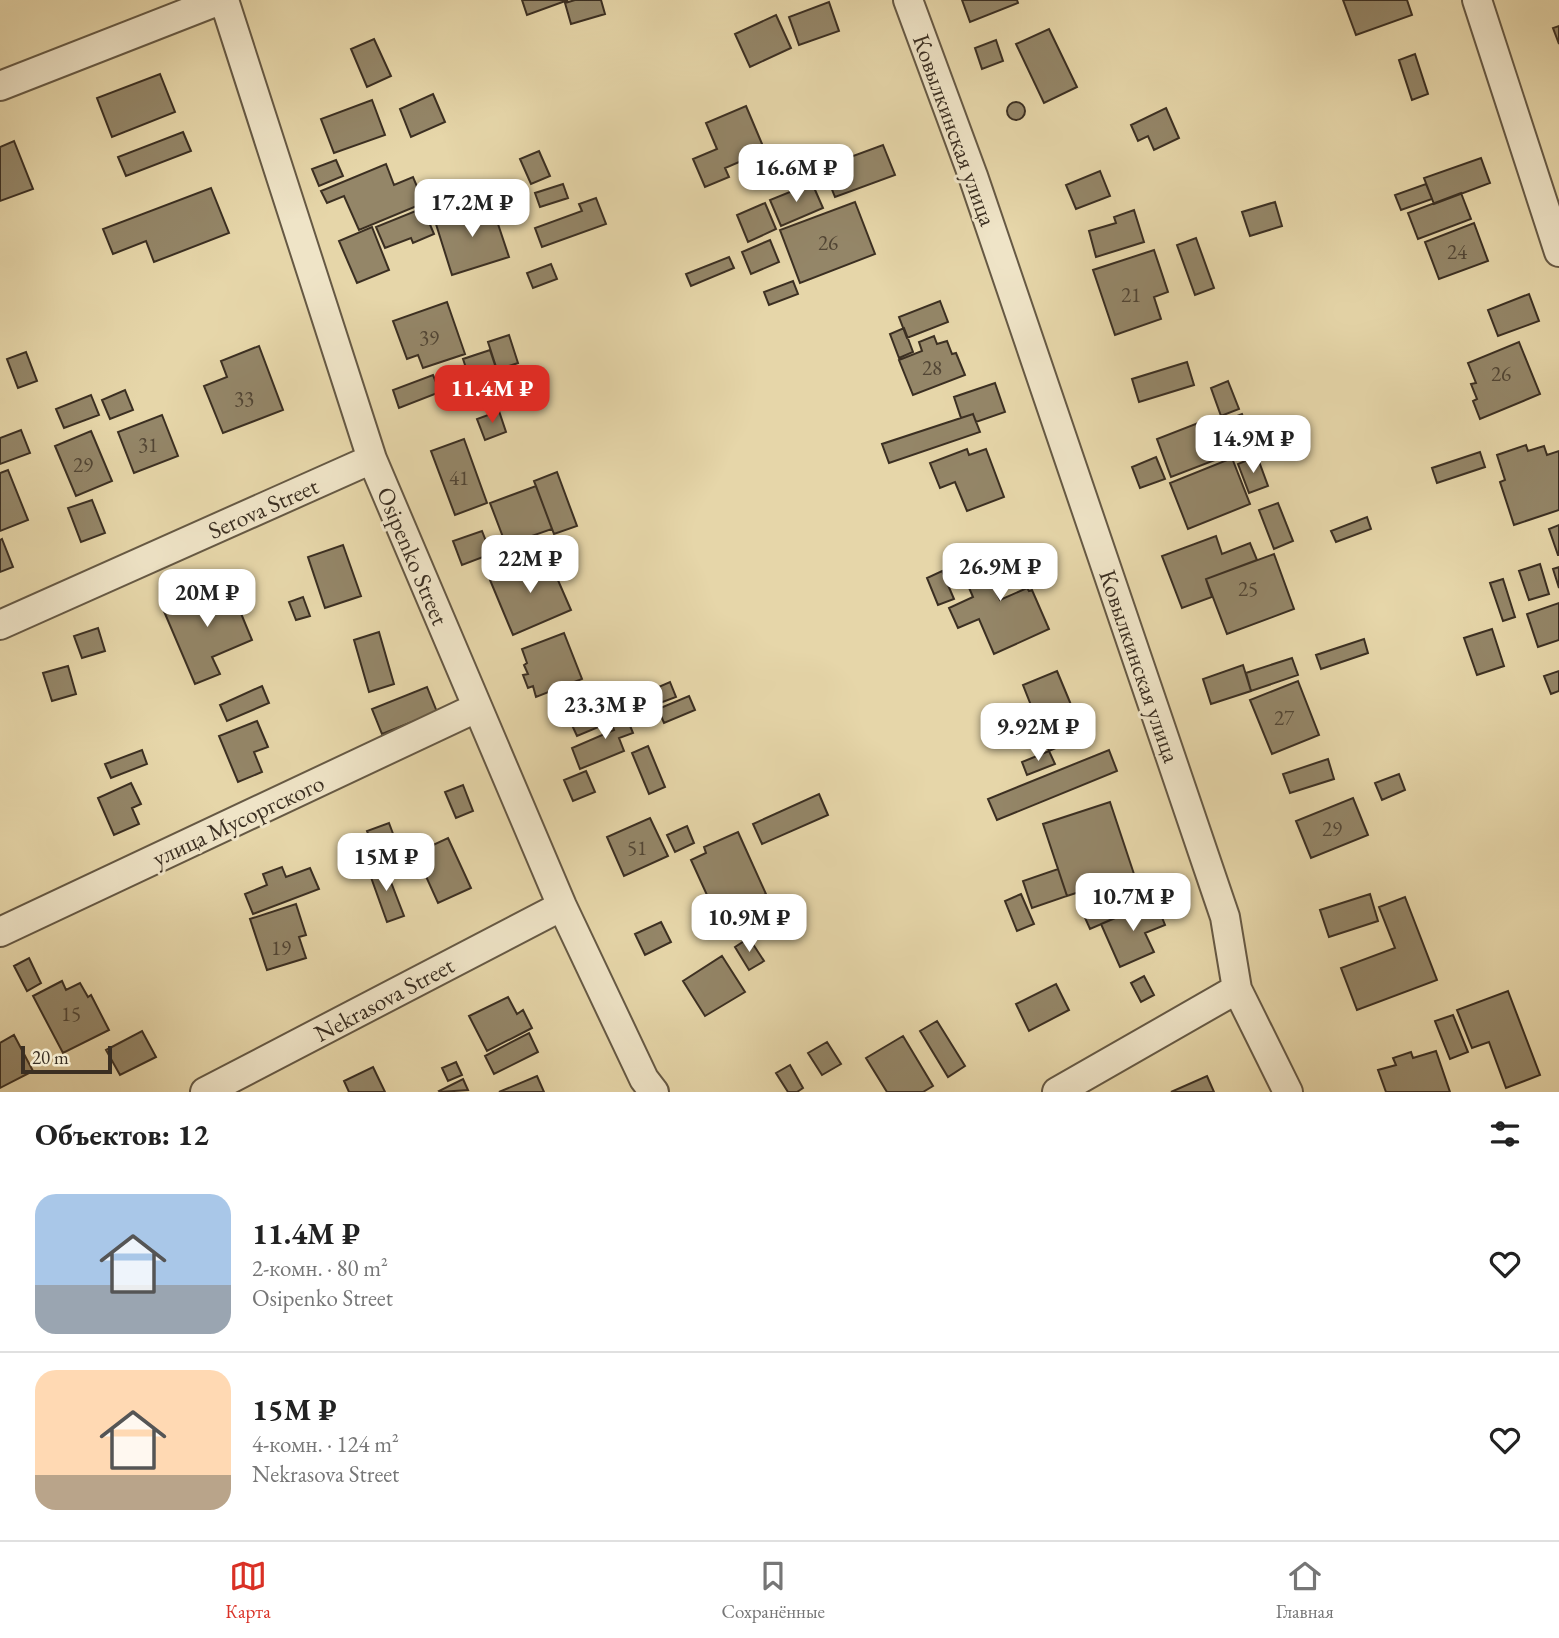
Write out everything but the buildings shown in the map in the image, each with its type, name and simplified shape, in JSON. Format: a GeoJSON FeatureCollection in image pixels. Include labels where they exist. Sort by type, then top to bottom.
{"type":"FeatureCollection","features":[{"type":"Feature","properties":{"kind":"street"},"geometry":{"type":"LineString","coordinates":[[0,86],[222,0]]}},
{"type":"Feature","properties":{"kind":"street","name":"Osipenko Street"},"geometry":{"type":"LineString","coordinates":[[222,0],[372,460],[562,906],[644,1079],[654,1092]]}},
{"type":"Feature","properties":{"kind":"street","name":"Ковылкинская улица"},"geometry":{"type":"LineString","coordinates":[[908,0],[978,189],[1225,916],[1237,989],[1288,1092]]}},
{"type":"Feature","properties":{"kind":"street"},"geometry":{"type":"LineString","coordinates":[[1477,0],[1559,252]]}},
{"type":"Feature","properties":{"kind":"street","name":"Serova Street"},"geometry":{"type":"LineString","coordinates":[[0,625],[372,460]]}},
{"type":"Feature","properties":{"kind":"street","name":"улица Мусоргского"},"geometry":{"type":"LineString","coordinates":[[0,932],[476,708]]}},
{"type":"Feature","properties":{"kind":"street","name":"Nekrasova Street"},"geometry":{"type":"LineString","coordinates":[[205,1092],[562,906]]}},
{"type":"Feature","properties":{"kind":"street"},"geometry":{"type":"LineString","coordinates":[[1057,1092],[1237,989]]}}]}
